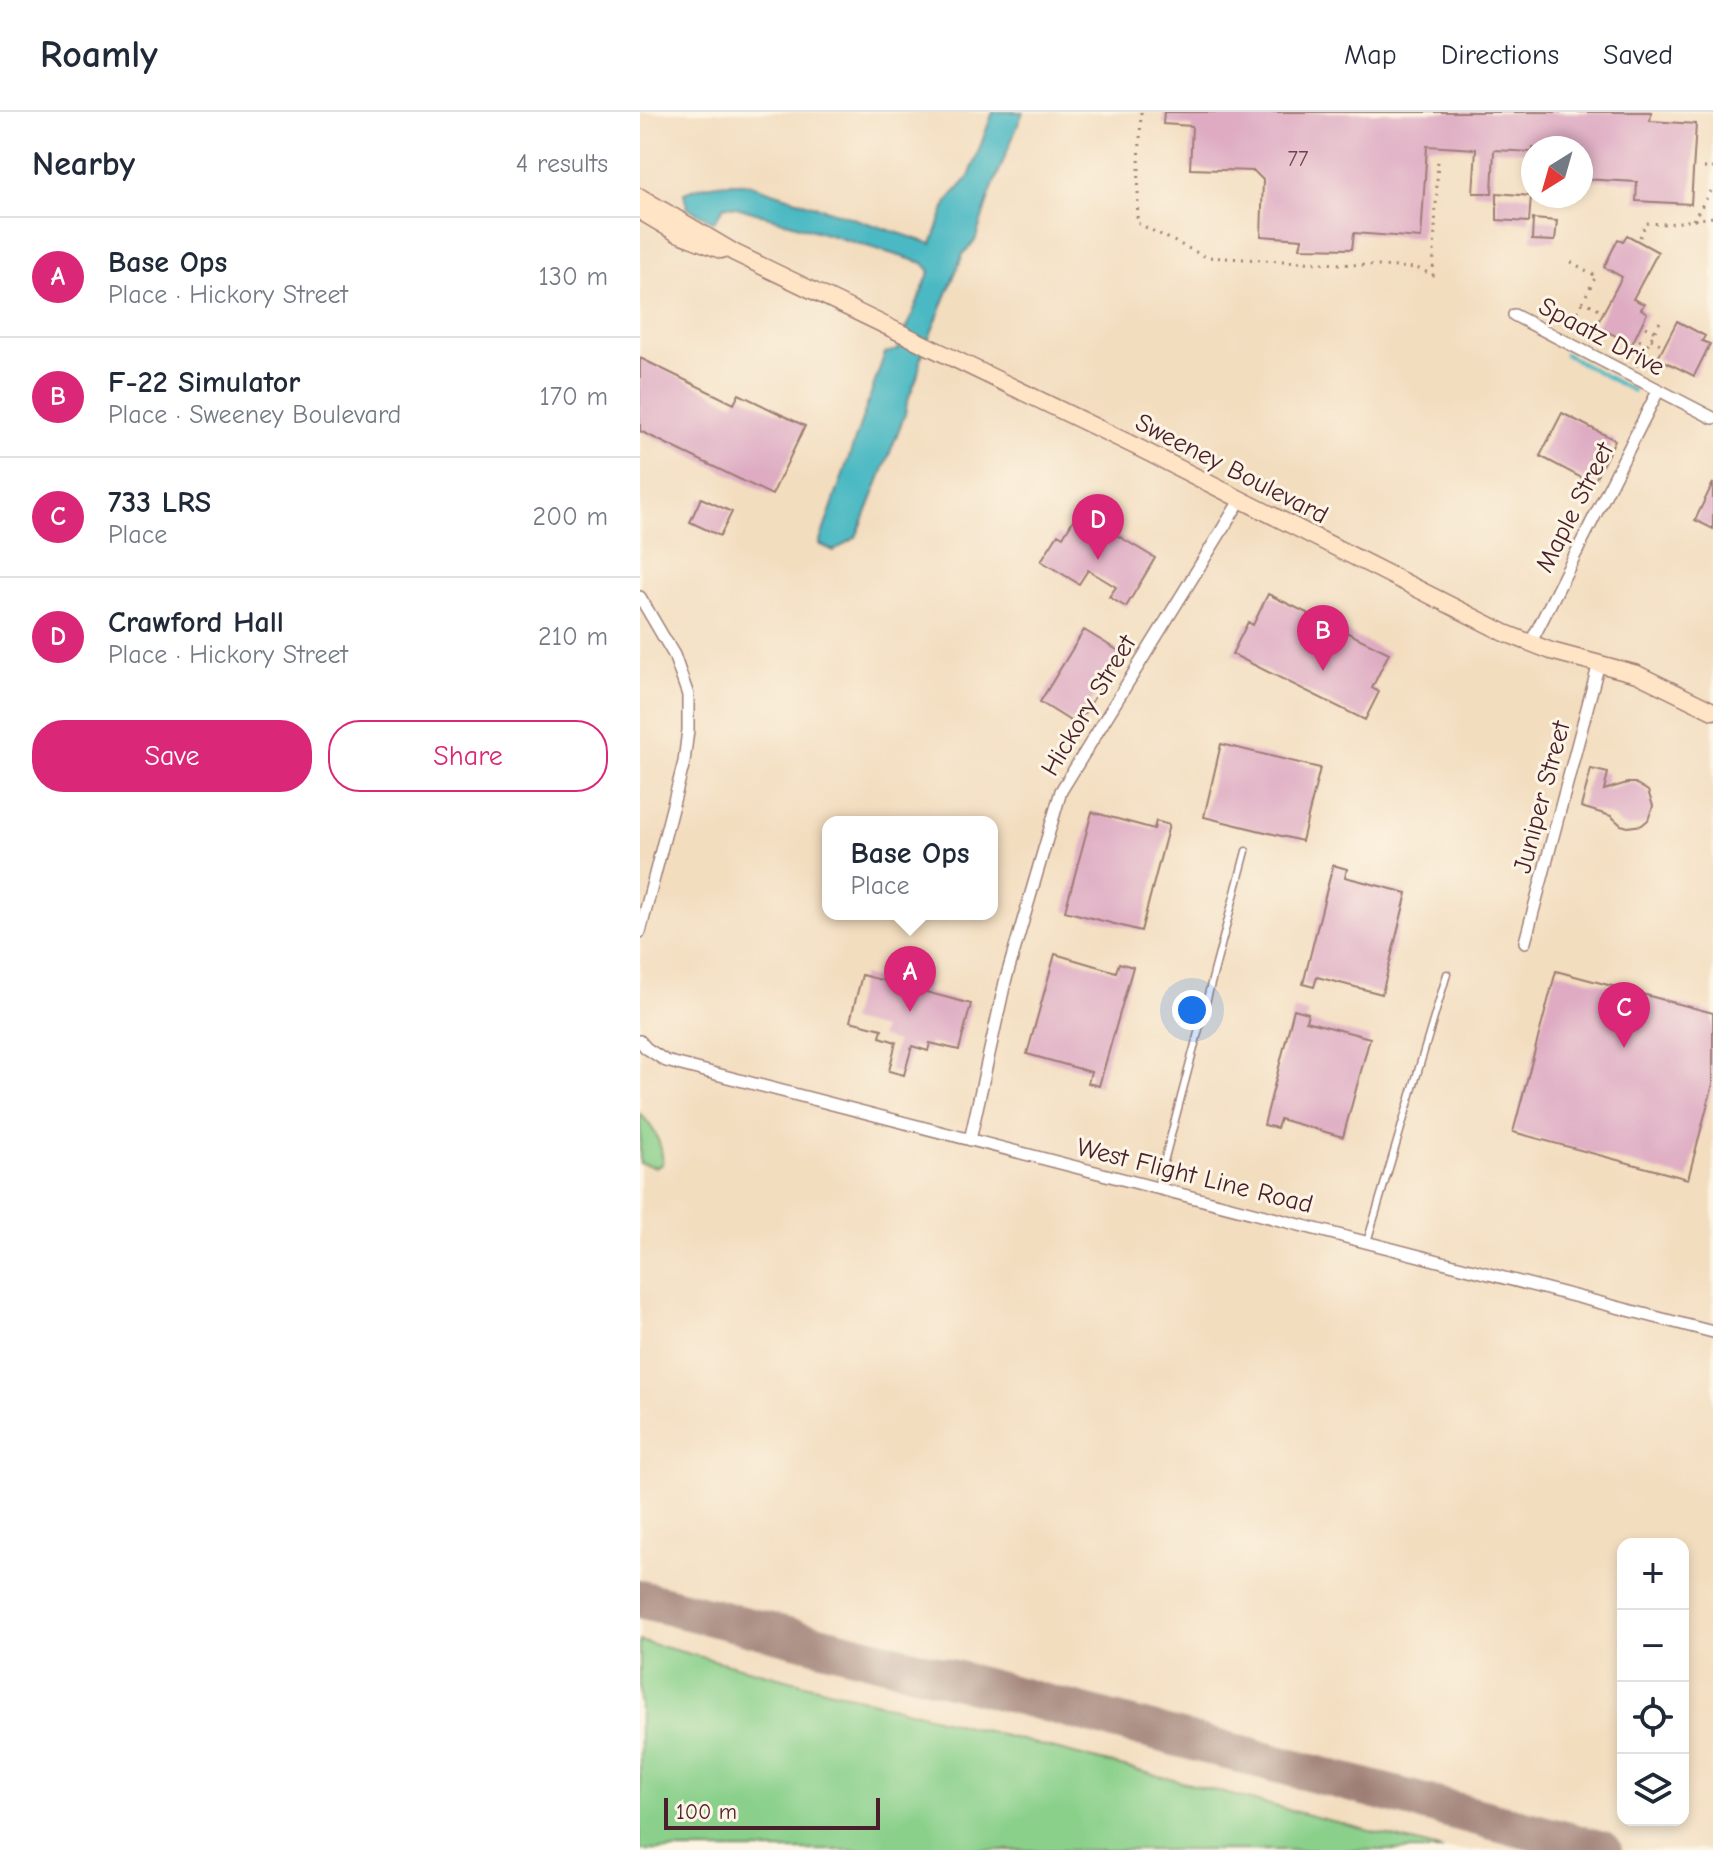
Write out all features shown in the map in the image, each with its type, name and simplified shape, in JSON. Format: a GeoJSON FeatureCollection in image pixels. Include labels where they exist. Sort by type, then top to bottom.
{"type":"FeatureCollection","features":[{"type":"Feature","properties":{"kind":"main road"},"geometry":{"type":"LineString","coordinates":[[640,183],[649,214]]}},
{"type":"Feature","properties":{"kind":"main road","name":"Sweeney Boulevard"},"geometry":{"type":"LineString","coordinates":[[640,197],[649,214],[930,347],[1530,644],[1637,674],[1713,711]]}},
{"type":"Feature","properties":{"kind":"street","name":"Spaatz Drive"},"geometry":{"type":"LineString","coordinates":[[1514,315],[1713,418]]}},
{"type":"Feature","properties":{"kind":"street","name":"Maple Street"},"geometry":{"type":"LineString","coordinates":[[1530,644],[1658,391]]}},
{"type":"Feature","properties":{"kind":"street","name":"Hickory Street"},"geometry":{"type":"LineString","coordinates":[[970,1140],[1005,982],[1061,791],[1241,499]]}},
{"type":"Feature","properties":{"kind":"street"},"geometry":{"type":"LineString","coordinates":[[640,597],[674,655],[688,695],[684,762],[640,932]]}},
{"type":"Feature","properties":{"kind":"street","name":"Juniper Street"},"geometry":{"type":"LineString","coordinates":[[1525,942],[1599,663]]}},
{"type":"Feature","properties":{"kind":"street","name":"West Flight Line Road"},"geometry":{"type":"LineString","coordinates":[[640,1041],[666,1061],[1713,1332]]}},
{"type":"Feature","properties":{"kind":"lane"},"geometry":{"type":"LineString","coordinates":[[1157,1188],[1246,851]]}},
{"type":"Feature","properties":{"kind":"lane"},"geometry":{"type":"LineString","coordinates":[[1367,1242],[1447,974]]}},
{"type":"Feature","properties":{"kind":"path"},"geometry":{"type":"LineString","coordinates":[[1141,112],[1137,223],[1206,257],[1417,268],[1433,275],[1438,159]]}},
{"type":"Feature","properties":{"kind":"path"},"geometry":{"type":"LineString","coordinates":[[1704,168],[1713,168]]}},
{"type":"Feature","properties":{"kind":"path"},"geometry":{"type":"LineString","coordinates":[[1693,220],[1713,188]]}},
{"type":"Feature","properties":{"kind":"path"},"geometry":{"type":"LineString","coordinates":[[1640,237],[1646,223],[1667,224],[1713,217]]}},
{"type":"Feature","properties":{"kind":"path"},"geometry":{"type":"LineString","coordinates":[[1544,313],[1570,328],[1596,276],[1571,262]]}},
{"type":"Feature","properties":{"kind":"path"},"geometry":{"type":"LineString","coordinates":[[1583,301],[1603,311]]}},
{"type":"Feature","properties":{"kind":"path"},"geometry":{"type":"LineString","coordinates":[[1635,369],[1661,320]]}},
{"type":"Feature","properties":{"kind":"path"},"geometry":{"type":"LineString","coordinates":[[1645,327],[1655,332]]}},
{"type":"Feature","properties":{"kind":"path"},"geometry":{"type":"LineString","coordinates":[[1651,339],[1664,346]]}},
{"type":"Feature","properties":{"kind":"path"},"geometry":{"type":"LineString","coordinates":[[1639,340],[1648,344]]}},
{"type":"Feature","properties":{"kind":"green space"},"geometry":{"type":"Polygon","coordinates":[[[640,1114],[653,1130],[659,1144],[662,1164],[656,1167],[640,1163],[640,1114]]]}},
{"type":"Feature","properties":{"kind":"green space"},"geometry":{"type":"Polygon","coordinates":[[[640,1641],[1443,1850],[640,1850],[640,1641]]]}},
{"type":"Feature","properties":{"kind":"water"},"geometry":{"type":"Polygon","coordinates":[[[993,112],[1023,112],[975,241],[963,254],[920,360],[905,414],[863,521],[856,537],[834,551],[819,544],[885,353],[898,350],[930,271],[923,263],[736,207],[724,206],[714,222],[687,207],[684,193],[715,184],[748,184],[932,244],[947,202],[969,177],[993,112]]]}},
{"type":"Feature","properties":{"kind":"building"},"geometry":{"type":"Polygon","coordinates":[[[1164,112],[1651,112],[1650,121],[1696,124],[1691,204],[1636,201],[1637,182],[1593,180],[1593,136],[1521,136],[1521,151],[1494,150],[1492,193],[1473,193],[1476,149],[1427,146],[1421,238],[1354,233],[1352,249],[1300,248],[1302,239],[1261,236],[1263,180],[1254,171],[1190,169],[1192,126],[1163,124],[1164,112]]]}},
{"type":"Feature","properties":{"kind":"building"},"geometry":{"type":"Polygon","coordinates":[[[1497,193],[1521,195],[1521,208],[1530,208],[1529,222],[1497,220],[1497,193]]]}},
{"type":"Feature","properties":{"kind":"building"},"geometry":{"type":"Polygon","coordinates":[[[1533,219],[1557,221],[1555,241],[1532,240],[1533,219]]]}},
{"type":"Feature","properties":{"kind":"building"},"geometry":{"type":"Polygon","coordinates":[[[1627,235],[1658,252],[1633,299],[1644,304],[1641,309],[1647,313],[1632,344],[1596,326],[1622,277],[1604,267],[1618,239],[1623,241],[1627,235]]]}},
{"type":"Feature","properties":{"kind":"building"},"geometry":{"type":"Polygon","coordinates":[[[1677,321],[1705,336],[1702,341],[1710,344],[1694,376],[1658,358],[1677,321]]]}},
{"type":"Feature","properties":{"kind":"building"},"geometry":{"type":"Polygon","coordinates":[[[640,358],[734,404],[739,394],[805,426],[772,495],[640,431],[640,358]]]}},
{"type":"Feature","properties":{"kind":"building"},"geometry":{"type":"Polygon","coordinates":[[[1562,413],[1615,440],[1593,484],[1540,456],[1562,413]]]}},
{"type":"Feature","properties":{"kind":"building"},"geometry":{"type":"Polygon","coordinates":[[[1713,483],[1713,529],[1695,520],[1713,483]]]}},
{"type":"Feature","properties":{"kind":"building"},"geometry":{"type":"Polygon","coordinates":[[[701,498],[732,512],[720,536],[690,522],[701,498]]]}},
{"type":"Feature","properties":{"kind":"building"},"geometry":{"type":"Polygon","coordinates":[[[1078,512],[1155,558],[1126,607],[1109,597],[1116,587],[1088,570],[1079,584],[1041,561],[1058,534],[1063,537],[1078,512]]]}},
{"type":"Feature","properties":{"kind":"building"},"geometry":{"type":"Polygon","coordinates":[[[1268,594],[1389,653],[1372,688],[1379,692],[1365,720],[1232,654],[1248,622],[1253,625],[1268,594]]]}},
{"type":"Feature","properties":{"kind":"building"},"geometry":{"type":"Polygon","coordinates":[[[1084,630],[1122,653],[1077,725],[1040,702],[1084,630]]]}},
{"type":"Feature","properties":{"kind":"building"},"geometry":{"type":"Polygon","coordinates":[[[1221,744],[1320,768],[1302,841],[1204,817],[1221,744]]]}},
{"type":"Feature","properties":{"kind":"building"},"geometry":{"type":"Polygon","coordinates":[[[1591,769],[1608,773],[1604,790],[1635,783],[1648,791],[1653,806],[1648,820],[1642,825],[1628,827],[1611,816],[1581,807],[1591,769]]]}},
{"type":"Feature","properties":{"kind":"building"},"geometry":{"type":"Polygon","coordinates":[[[1092,812],[1154,829],[1156,821],[1169,825],[1141,931],[1065,911],[1092,812]]]}},
{"type":"Feature","properties":{"kind":"building"},"geometry":{"type":"Polygon","coordinates":[[[1333,865],[1347,869],[1345,877],[1407,893],[1382,994],[1317,977],[1314,987],[1303,984],[1333,865]]]}},
{"type":"Feature","properties":{"kind":"building"},"geometry":{"type":"Polygon","coordinates":[[[1055,954],[1116,972],[1119,963],[1133,967],[1099,1086],[1088,1083],[1091,1072],[1027,1054],[1055,954]]]}},
{"type":"Feature","properties":{"kind":"building"},"geometry":{"type":"Polygon","coordinates":[[[1556,971],[1713,1013],[1713,1084],[1688,1179],[1513,1132],[1556,971]]]}},
{"type":"Feature","properties":{"kind":"building"},"geometry":{"type":"Polygon","coordinates":[[[862,975],[909,987],[911,979],[928,983],[926,992],[971,1004],[959,1050],[930,1043],[928,1051],[912,1046],[904,1075],[889,1071],[896,1042],[880,1037],[882,1029],[850,1021],[862,975]]]}},
{"type":"Feature","properties":{"kind":"building"},"geometry":{"type":"Polygon","coordinates":[[[1294,1009],[1308,1013],[1306,1021],[1370,1038],[1343,1137],[1280,1119],[1277,1128],[1264,1125],[1294,1009]]]}},
{"type":"Feature","properties":{"kind":"waterway"},"geometry":{"type":"LineString","coordinates":[[1565,354],[1633,391]]}},
{"type":"Feature","properties":{"kind":"taxiway"},"geometry":{"type":"LineString","coordinates":[[640,1599],[1603,1850]]}},
{"type":"Feature","properties":{"kind":"place","name":"Crawford Hall"},"geometry":{"type":"Point","coordinates":[1098,560]}},
{"type":"Feature","properties":{"kind":"place","name":"F-22 Simulator"},"geometry":{"type":"Point","coordinates":[1323,671]}},
{"type":"Feature","properties":{"kind":"place","name":"Base Ops"},"geometry":{"type":"Point","coordinates":[910,1012]}},
{"type":"Feature","properties":{"kind":"place","name":"733 LRS"},"geometry":{"type":"Point","coordinates":[1624,1048]}}]}
